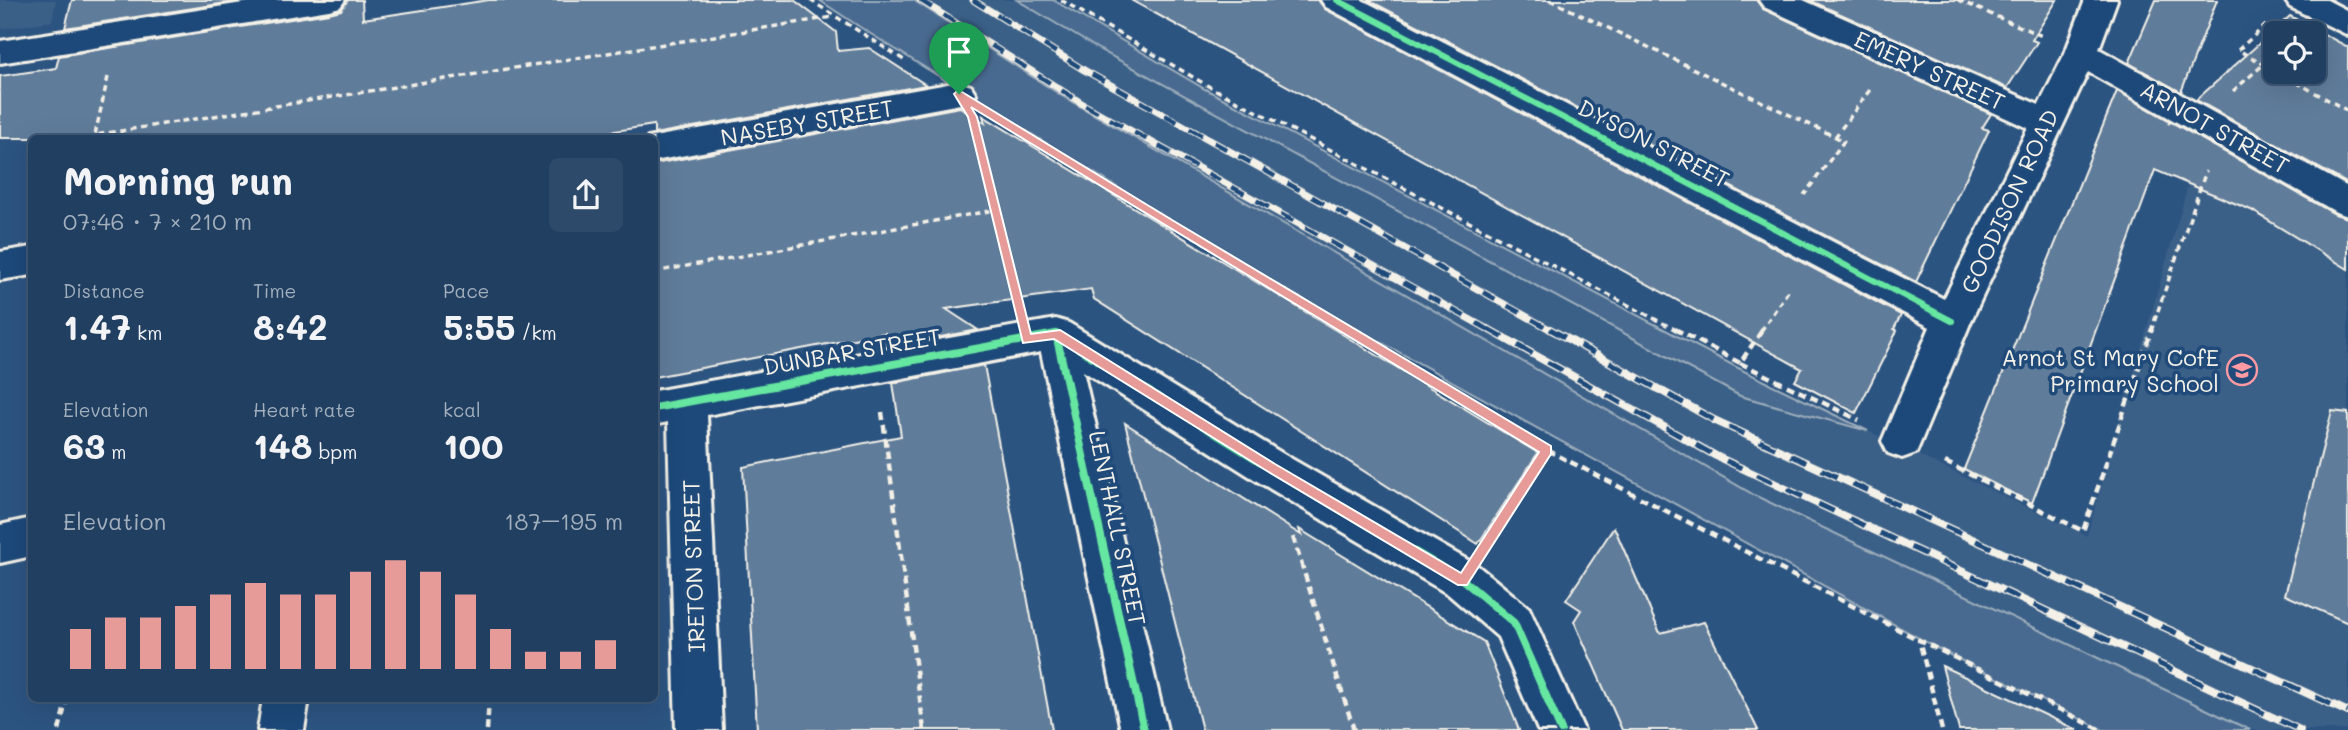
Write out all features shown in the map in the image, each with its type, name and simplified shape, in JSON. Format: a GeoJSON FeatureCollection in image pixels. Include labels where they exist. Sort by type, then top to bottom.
{"type":"FeatureCollection","features":[{"type":"Feature","properties":{"kind":"street"},"geometry":{"type":"LineString","coordinates":[[0,52],[329,0]]}},
{"type":"Feature","properties":{"kind":"street","name":"DYSON STREET"},"geometry":{"type":"LineString","coordinates":[[1337,0],[1952,321]]}},
{"type":"Feature","properties":{"kind":"street","name":"EMERY STREET"},"geometry":{"type":"LineString","coordinates":[[1775,0],[2046,122]]}},
{"type":"Feature","properties":{"kind":"street","name":"GOODISON ROAD"},"geometry":{"type":"LineString","coordinates":[[1902,441],[1952,321],[2081,52],[2101,0]]}},
{"type":"Feature","properties":{"kind":"street"},"geometry":{"type":"LineString","coordinates":[[2288,8],[2348,24]]}},
{"type":"Feature","properties":{"kind":"street","name":"ARNOT STREET"},"geometry":{"type":"LineString","coordinates":[[2081,52],[2348,203]]}},
{"type":"Feature","properties":{"kind":"street","name":"NASEBY STREET"},"geometry":{"type":"LineString","coordinates":[[658,148],[959,94]]}},
{"type":"Feature","properties":{"kind":"street"},"geometry":{"type":"LineString","coordinates":[[0,266],[28,262]]}},
{"type":"Feature","properties":{"kind":"street"},"geometry":{"type":"LineString","coordinates":[[1041,337],[1463,580],[1514,623],[1561,730]]}},
{"type":"Feature","properties":{"kind":"street","name":"DUNBAR STREET"},"geometry":{"type":"LineString","coordinates":[[671,404],[1041,337]]}},
{"type":"Feature","properties":{"kind":"street","name":"LENTHALL STREET"},"geometry":{"type":"LineString","coordinates":[[1041,337],[1143,730]]}},
{"type":"Feature","properties":{"kind":"street","name":"IRETON STREET"},"geometry":{"type":"LineString","coordinates":[[671,404],[699,730]]}},
{"type":"Feature","properties":{"kind":"street"},"geometry":{"type":"LineString","coordinates":[[0,544],[28,538]]}},
{"type":"Feature","properties":{"kind":"street"},"geometry":{"type":"LineString","coordinates":[[281,730],[285,702]]}},
{"type":"Feature","properties":{"kind":"path"},"geometry":{"type":"LineString","coordinates":[[810,0],[1163,220],[1547,450],[2101,730]]}},
{"type":"Feature","properties":{"kind":"path"},"geometry":{"type":"LineString","coordinates":[[1061,0],[1210,86],[1740,363],[2083,531],[2220,129]]}},
{"type":"Feature","properties":{"kind":"path"},"geometry":{"type":"LineString","coordinates":[[1550,0],[1844,141],[1779,230]]}},
{"type":"Feature","properties":{"kind":"path"},"geometry":{"type":"LineString","coordinates":[[1958,0],[2081,52]]}},
{"type":"Feature","properties":{"kind":"path"},"geometry":{"type":"LineString","coordinates":[[2273,21],[2288,8]]}},
{"type":"Feature","properties":{"kind":"path"},"geometry":{"type":"LineString","coordinates":[[118,32],[95,135],[834,17]]}},
{"type":"Feature","properties":{"kind":"path"},"geometry":{"type":"LineString","coordinates":[[2263,29],[2238,50],[2263,64]]}},
{"type":"Feature","properties":{"kind":"path"},"geometry":{"type":"LineString","coordinates":[[1835,137],[1897,55]]}},
{"type":"Feature","properties":{"kind":"path"},"geometry":{"type":"LineString","coordinates":[[2299,84],[2348,111]]}},
{"type":"Feature","properties":{"kind":"path"},"geometry":{"type":"LineString","coordinates":[[959,94],[972,117],[995,210],[1041,337]]}},
{"type":"Feature","properties":{"kind":"path"},"geometry":{"type":"LineString","coordinates":[[121,135],[122,131]]}},
{"type":"Feature","properties":{"kind":"path"},"geometry":{"type":"LineString","coordinates":[[658,271],[995,210]]}},
{"type":"Feature","properties":{"kind":"path"},"geometry":{"type":"LineString","coordinates":[[1740,363],[1816,250]]}},
{"type":"Feature","properties":{"kind":"path"},"geometry":{"type":"LineString","coordinates":[[876,366],[923,730]]}},
{"type":"Feature","properties":{"kind":"path"},"geometry":{"type":"LineString","coordinates":[[1463,580],[1547,450]]}},
{"type":"Feature","properties":{"kind":"path"},"geometry":{"type":"LineString","coordinates":[[1271,468],[1353,730]]}},
{"type":"Feature","properties":{"kind":"path"},"geometry":{"type":"LineString","coordinates":[[1919,640],[1942,730]]}},
{"type":"Feature","properties":{"kind":"path"},"geometry":{"type":"LineString","coordinates":[[59,730],[66,702]]}},
{"type":"Feature","properties":{"kind":"path"},"geometry":{"type":"LineString","coordinates":[[487,730],[489,702]]}},
{"type":"Feature","properties":{"kind":"shaded area"},"geometry":{"type":"Polygon","coordinates":[[[0,0],[56,0],[52,21],[0,29],[0,0]]]}},
{"type":"Feature","properties":{"kind":"shaded area"},"geometry":{"type":"Polygon","coordinates":[[[819,0],[913,0],[1067,99],[1756,496],[2250,730],[2103,730],[1946,653],[1255,273],[819,0]]]}},
{"type":"Feature","properties":{"kind":"shaded area"},"geometry":{"type":"Polygon","coordinates":[[[913,0],[1017,0],[1100,50],[1740,396],[1868,431],[2087,536],[2207,120],[2348,203],[2348,730],[2250,730],[1756,496],[1067,99],[913,0]]]}},
{"type":"Feature","properties":{"kind":"shaded area"},"geometry":{"type":"Polygon","coordinates":[[[1017,0],[1053,0],[1205,89],[1744,371],[1868,431],[1740,396],[1100,50],[1017,0]]]}},
{"type":"Feature","properties":{"kind":"building"},"geometry":{"type":"Polygon","coordinates":[[[72,0],[245,0],[65,28],[72,0]]]}},
{"type":"Feature","properties":{"kind":"building"},"geometry":{"type":"Polygon","coordinates":[[[348,0],[362,0],[363,19],[489,0],[794,0],[836,32],[838,51],[869,48],[926,85],[654,134],[654,125],[589,135],[28,135],[28,138],[0,138],[0,76],[56,68],[59,56],[341,10],[348,0]]]}},
{"type":"Feature","properties":{"kind":"building"},"geometry":{"type":"Polygon","coordinates":[[[1131,0],[1318,0],[1325,9],[1901,315],[1894,329],[1897,331],[1856,413],[1795,381],[1802,369],[1131,0]]]}},
{"type":"Feature","properties":{"kind":"building"},"geometry":{"type":"Polygon","coordinates":[[[1368,0],[1756,0],[1763,9],[1991,114],[1982,128],[1989,130],[1916,282],[1368,0]]]}},
{"type":"Feature","properties":{"kind":"building"},"geometry":{"type":"Polygon","coordinates":[[[1809,0],[2057,0],[2032,40],[2037,42],[2007,88],[1809,0]]]}},
{"type":"Feature","properties":{"kind":"building"},"geometry":{"type":"Polygon","coordinates":[[[2156,0],[2217,0],[2181,92],[2129,63],[2156,0]]]}},
{"type":"Feature","properties":{"kind":"building"},"geometry":{"type":"Polygon","coordinates":[[[2290,16],[2299,21],[2284,21],[2290,16]]]}},
{"type":"Feature","properties":{"kind":"building"},"geometry":{"type":"Polygon","coordinates":[[[2326,35],[2348,47],[2348,184],[2196,100],[2263,40],[2263,84],[2326,84],[2326,35]]]}},
{"type":"Feature","properties":{"kind":"building"},"geometry":{"type":"Polygon","coordinates":[[[2117,91],[2170,121],[2168,124],[2171,122],[2335,214],[2348,218],[2348,269],[2251,210],[2155,170],[2032,503],[1964,469],[2117,91]]]}},
{"type":"Feature","properties":{"kind":"building"},"geometry":{"type":"Polygon","coordinates":[[[960,107],[985,123],[983,116],[1538,453],[1478,544],[1094,299],[1091,289],[946,309],[978,330],[887,347],[885,333],[658,376],[658,163],[960,107]]]}},
{"type":"Feature","properties":{"kind":"building"},"geometry":{"type":"Polygon","coordinates":[[[984,365],[1052,730],[757,730],[743,467],[901,436],[893,383],[984,365]]]}},
{"type":"Feature","properties":{"kind":"building"},"geometry":{"type":"Polygon","coordinates":[[[2332,411],[2348,413],[2348,623],[2285,595],[2332,411]]]}},
{"type":"Feature","properties":{"kind":"building"},"geometry":{"type":"Polygon","coordinates":[[[1125,423],[1301,535],[1299,529],[1484,642],[1519,730],[1202,730],[1125,423]]]}},
{"type":"Feature","properties":{"kind":"building"},"geometry":{"type":"Polygon","coordinates":[[[1614,527],[1660,633],[1704,622],[1758,730],[1622,730],[1574,621],[1581,610],[1566,600],[1614,527]]]}},
{"type":"Feature","properties":{"kind":"building"},"geometry":{"type":"Polygon","coordinates":[[[1942,666],[2077,730],[1959,730],[1942,666]]]}},
{"type":"Feature","properties":{"kind":"railway"},"geometry":{"type":"LineString","coordinates":[[920,0],[1083,104],[1491,331]]}},
{"type":"Feature","properties":{"kind":"railway"},"geometry":{"type":"LineString","coordinates":[[973,0],[1084,70],[1553,331]]}},
{"type":"Feature","properties":{"kind":"railway"},"geometry":{"type":"LineString","coordinates":[[1488,329],[1716,456],[2300,730]]}},
{"type":"Feature","properties":{"kind":"railway"},"geometry":{"type":"LineString","coordinates":[[1550,329],[1714,420],[2348,712]]}},
{"type":"Feature","properties":{"kind":"cycle path"},"geometry":{"type":"LineString","coordinates":[[1337,0],[1952,321]]}},
{"type":"Feature","properties":{"kind":"cycle path"},"geometry":{"type":"LineString","coordinates":[[1056,334],[1271,468],[1463,580],[1514,623],[1561,730]]}},
{"type":"Feature","properties":{"kind":"cycle path"},"geometry":{"type":"LineString","coordinates":[[1056,334],[1144,730]]}},
{"type":"Feature","properties":{"kind":"cycle path"},"geometry":{"type":"LineString","coordinates":[[658,407],[1056,334]]}},
{"type":"Feature","properties":{"kind":"place","name":"Arnot St Mary CofE Primary School"},"geometry":{"type":"Point","coordinates":[2242,370]}},
{"type":"Feature","properties":{"kind":"route"},"geometry":{"type":"LineString","coordinates":[[959,94],[1163,220],[1547,450],[1463,580],[1271,468],[1056,334],[1027,339],[972,117],[959,94]]}}]}
